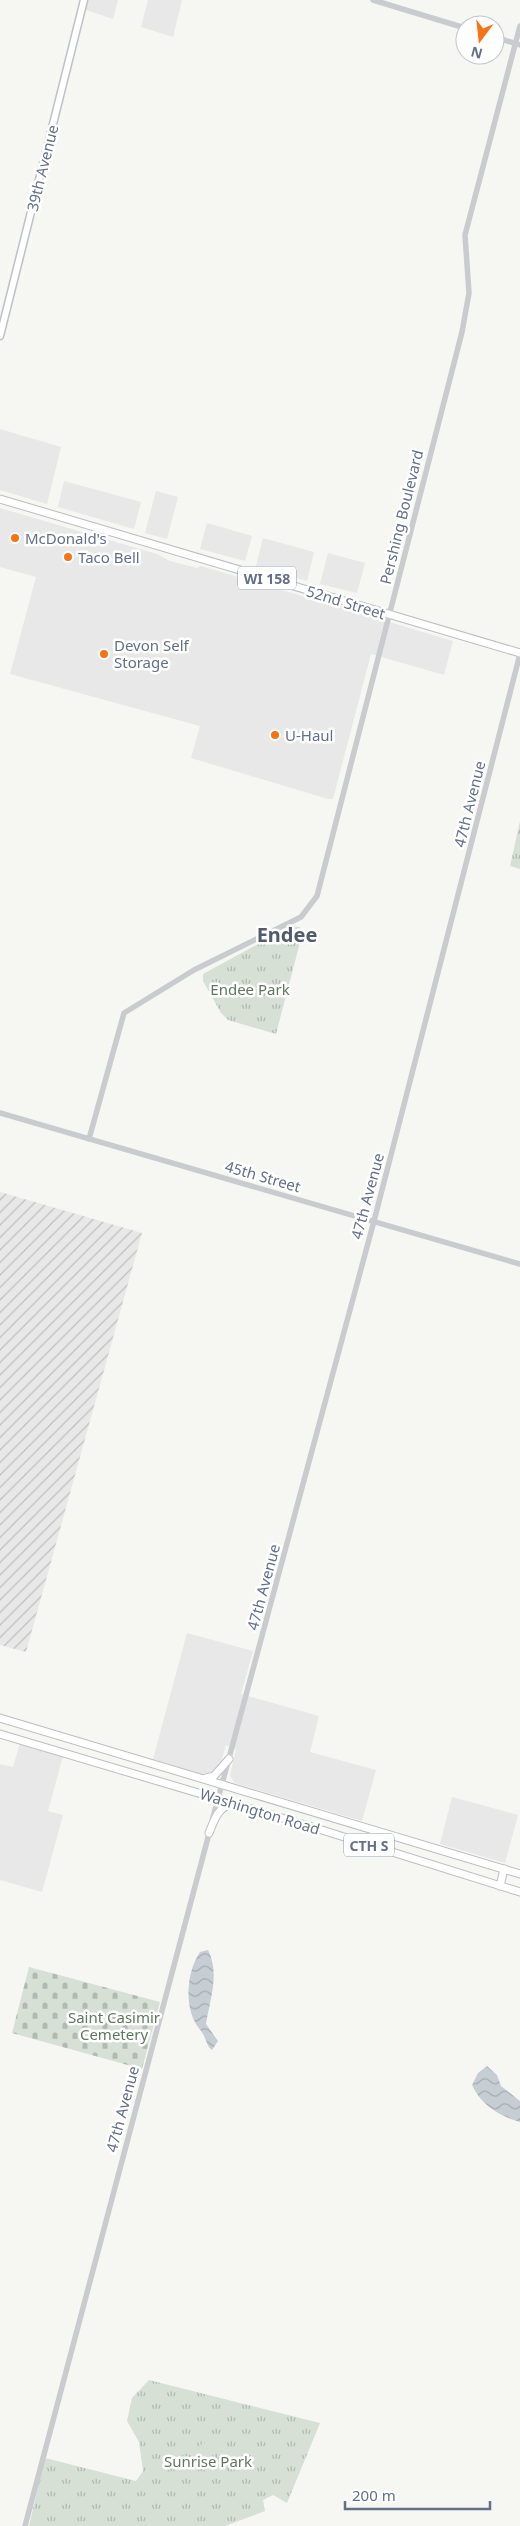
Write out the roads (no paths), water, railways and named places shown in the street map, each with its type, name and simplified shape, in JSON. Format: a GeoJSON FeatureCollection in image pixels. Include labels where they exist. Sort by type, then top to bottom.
{"type":"FeatureCollection","features":[{"type":"Feature","properties":{"kind":"main road","name":"39th Avenue"},"geometry":{"type":"LineString","coordinates":[[0,336],[84,0]]}},
{"type":"Feature","properties":{"kind":"main road","name":"52nd Street"},"geometry":{"type":"LineString","coordinates":[[0,499],[520,653]]}},
{"type":"Feature","properties":{"kind":"main road","name":"Washington Road"},"geometry":{"type":"LineString","coordinates":[[0,1718],[520,1874]]}},
{"type":"Feature","properties":{"kind":"main road","name":"Washington Road"},"geometry":{"type":"LineString","coordinates":[[0,1734],[237,1804],[520,1892]]}},
{"type":"Feature","properties":{"kind":"main road"},"geometry":{"type":"LineString","coordinates":[[203,1779],[214,1776],[229,1759]]}},
{"type":"Feature","properties":{"kind":"main road"},"geometry":{"type":"LineString","coordinates":[[209,1833],[222,1808],[237,1804]]}},
{"type":"Feature","properties":{"kind":"main road"},"geometry":{"type":"LineString","coordinates":[[500,1886],[504,1869]]}},
{"type":"Feature","properties":{"kind":"street"},"geometry":{"type":"LineString","coordinates":[[373,0],[455,25]]}},
{"type":"Feature","properties":{"kind":"street","name":"Pershing Boulevard"},"geometry":{"type":"LineString","coordinates":[[89,1139],[124,1013],[194,970],[301,917],[309,910],[317,896],[462,332],[469,293],[465,235],[518,44],[520,26]]}},
{"type":"Feature","properties":{"kind":"street"},"geometry":{"type":"LineString","coordinates":[[505,40],[518,44]]}},
{"type":"Feature","properties":{"kind":"street","name":"47th Avenue"},"geometry":{"type":"LineString","coordinates":[[25,2526],[374,1221],[520,653]]}},
{"type":"Feature","properties":{"kind":"street","name":"45th Street"},"geometry":{"type":"LineString","coordinates":[[0,1113],[520,1264]]}},
{"type":"Feature","properties":{"kind":"water"},"geometry":{"type":"Polygon","coordinates":[[[208,1950],[212,1959],[214,1977],[206,2024],[218,2041],[212,2050],[192,2016],[189,1997],[192,1968],[200,1952],[208,1950]]]}},
{"type":"Feature","properties":{"kind":"water"},"geometry":{"type":"Polygon","coordinates":[[[487,2066],[497,2075],[501,2086],[520,2101],[520,2122],[492,2109],[476,2092],[472,2085],[478,2073],[487,2066]]]}},
{"type":"Feature","properties":{"kind":"place","name":"McDonald's"},"geometry":{"type":"Point","coordinates":[15,538]}},
{"type":"Feature","properties":{"kind":"place","name":"Taco Bell"},"geometry":{"type":"Point","coordinates":[68,557]}},
{"type":"Feature","properties":{"kind":"place","name":"Devon Self Storage"},"geometry":{"type":"Point","coordinates":[104,654]}},
{"type":"Feature","properties":{"kind":"place","name":"U-Haul"},"geometry":{"type":"Point","coordinates":[275,735]}},
{"type":"Feature","properties":{"kind":"district","name":"Endee"},"geometry":{"type":"Point","coordinates":[287,934]}},
{"type":"Feature","properties":{"kind":"park label","name":"Endee Park"},"geometry":{"type":"Point","coordinates":[250,989]}},
{"type":"Feature","properties":{"kind":"park label","name":"Saint Casimir Cemetery"},"geometry":{"type":"Point","coordinates":[114,2026]}},
{"type":"Feature","properties":{"kind":"park label","name":"Sunrise Park"},"geometry":{"type":"Point","coordinates":[208,2461]}}]}
